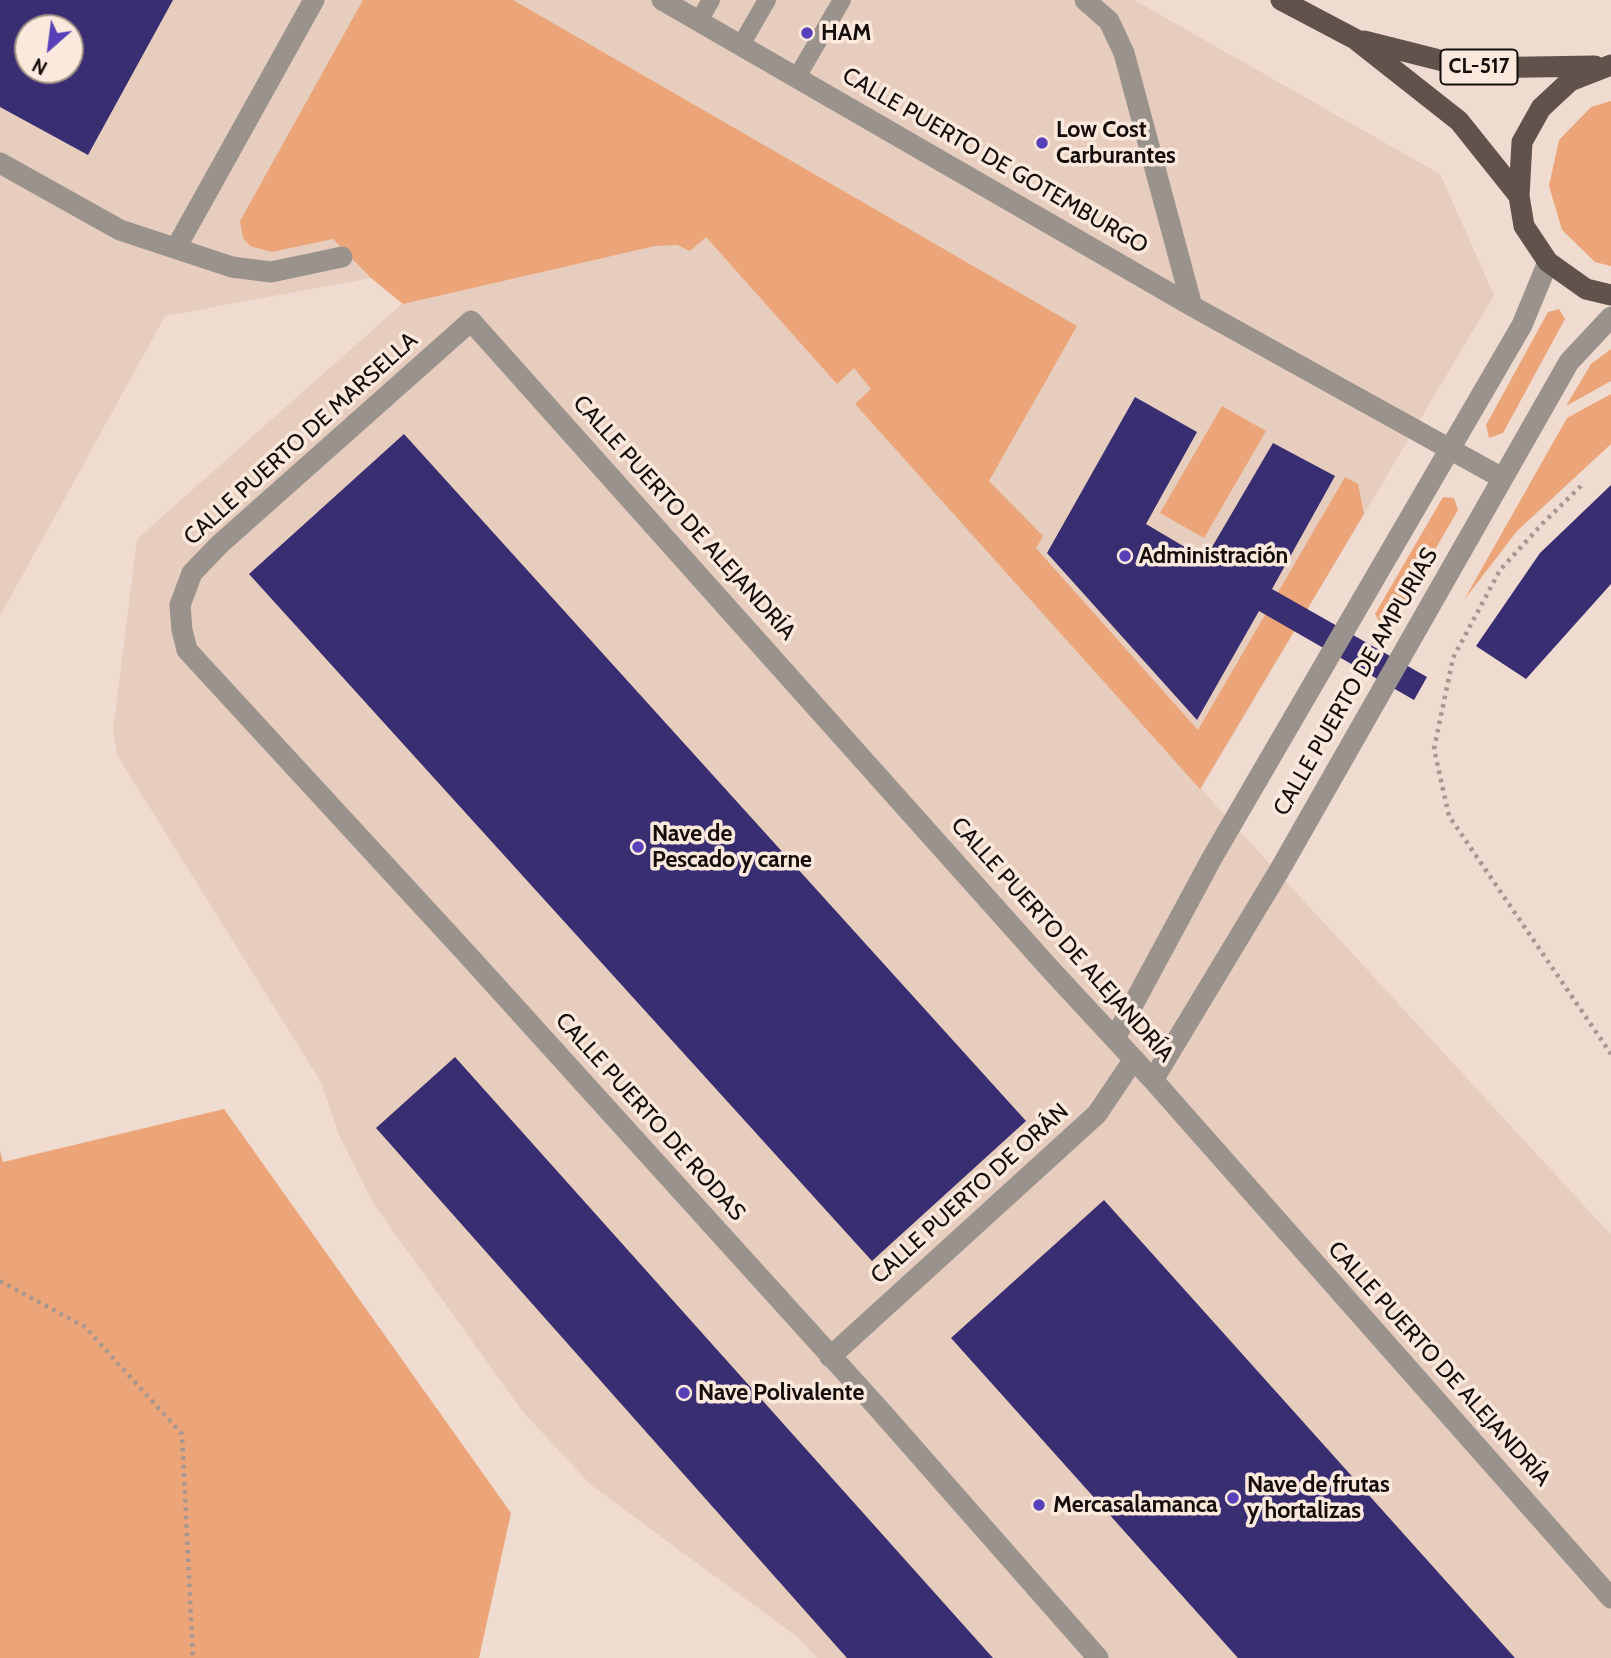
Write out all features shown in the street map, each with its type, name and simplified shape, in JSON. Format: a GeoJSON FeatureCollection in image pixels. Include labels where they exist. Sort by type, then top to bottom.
{"type":"FeatureCollection","features":[{"type":"Feature","properties":{"kind":"main road","name":"CL-517"},"geometry":{"type":"LineString","coordinates":[[1281,0],[1355,38],[1460,121],[1519,196]]}},
{"type":"Feature","properties":{"kind":"main road","name":"CL-517"},"geometry":{"type":"LineString","coordinates":[[1355,38],[1471,68],[1609,65]]}},
{"type":"Feature","properties":{"kind":"main road","name":"CL-517"},"geometry":{"type":"LineString","coordinates":[[1609,65],[1570,81],[1541,107],[1522,142],[1519,196],[1524,226],[1548,262],[1586,289],[1611,295]]}},
{"type":"Feature","properties":{"kind":"street"},"geometry":{"type":"LineString","coordinates":[[176,248],[314,0]]}},
{"type":"Feature","properties":{"kind":"street","name":"CALLE PUERTO DE GOTEMBURGO"},"geometry":{"type":"LineString","coordinates":[[662,0],[1192,306],[1502,478]]}},
{"type":"Feature","properties":{"kind":"street","name":"CALLE PUERTO DE GOTEMBURGO"},"geometry":{"type":"LineString","coordinates":[[1085,0],[1108,21],[1124,53],[1192,306]]}},
{"type":"Feature","properties":{"kind":"street"},"geometry":{"type":"LineString","coordinates":[[0,163],[120,230],[232,267],[271,272],[342,257]]}},
{"type":"Feature","properties":{"kind":"street","name":"CALLE PUERTO DE AMPURIAS"},"geometry":{"type":"LineString","coordinates":[[1115,1038],[1212,858],[1521,325],[1548,262]]}},
{"type":"Feature","properties":{"kind":"street","name":"CALLE PUERTO DE AMPURIAS"},"geometry":{"type":"LineString","coordinates":[[1153,1080],[1279,871],[1569,362],[1611,317]]}},
{"type":"Feature","properties":{"kind":"street","name":"CALLE PUERTO DE MARSELLA"},"geometry":{"type":"LineString","coordinates":[[180,605],[192,573],[220,544],[471,321]]}},
{"type":"Feature","properties":{"kind":"street","name":"CALLE PUERTO DE ALEJANDRÍA"},"geometry":{"type":"LineString","coordinates":[[471,321],[1051,970],[1153,1080],[1611,1598]]}},
{"type":"Feature","properties":{"kind":"street","name":"CALLE PUERTO DE RODAS"},"geometry":{"type":"LineString","coordinates":[[180,605],[187,650],[887,1418],[1098,1658]]}},
{"type":"Feature","properties":{"kind":"street","name":"CALLE PUERTO DE ORÁN"},"geometry":{"type":"LineString","coordinates":[[830,1357],[1097,1114],[1133,1059]]}},
{"type":"Feature","properties":{"kind":"lane"},"geometry":{"type":"LineString","coordinates":[[699,21],[711,0]]}},
{"type":"Feature","properties":{"kind":"lane"},"geometry":{"type":"LineString","coordinates":[[741,46],[766,0]]}},
{"type":"Feature","properties":{"kind":"lane"},"geometry":{"type":"LineString","coordinates":[[797,78],[842,0]]}},
{"type":"Feature","properties":{"kind":"path"},"geometry":{"type":"LineString","coordinates":[[1581,486],[1500,570],[1453,658],[1434,749],[1449,816],[1611,1054]]}},
{"type":"Feature","properties":{"kind":"path"},"geometry":{"type":"LineString","coordinates":[[0,1281],[85,1327],[182,1434],[194,1658]]}},
{"type":"Feature","properties":{"kind":"shaded area","name":"Mercasalamanca"},"geometry":{"type":"Polygon","coordinates":[[[0,0],[1134,0],[1440,174],[1494,295],[1201,789],[1611,1235],[1611,1658],[817,1658],[800,1639],[591,1485],[523,1412],[373,1203],[339,1135],[321,1082],[117,755],[113,731],[137,539],[403,303],[371,278],[165,316],[0,616],[0,0]]]}},
{"type":"Feature","properties":{"kind":"shaded area"},"geometry":{"type":"Polygon","coordinates":[[[363,0],[513,0],[1077,326],[989,481],[1043,536],[1036,548],[1198,730],[1345,477],[1358,484],[1364,514],[1200,789],[855,404],[871,389],[854,368],[837,384],[706,237],[690,251],[677,245],[655,246],[403,304],[371,278],[333,239],[272,252],[250,246],[243,238],[240,221],[363,0]]]}},
{"type":"Feature","properties":{"kind":"shaded area"},"geometry":{"type":"Polygon","coordinates":[[[1611,101],[1611,266],[1595,262],[1562,230],[1549,186],[1559,140],[1591,107],[1611,101]]]}},
{"type":"Feature","properties":{"kind":"shaded area"},"geometry":{"type":"Polygon","coordinates":[[[1559,309],[1565,319],[1503,433],[1489,438],[1486,425],[1548,312],[1559,309]]]}},
{"type":"Feature","properties":{"kind":"shaded area"},"geometry":{"type":"Polygon","coordinates":[[[1611,349],[1611,381],[1566,406],[1591,364],[1611,349]]]}},
{"type":"Feature","properties":{"kind":"shaded area"},"geometry":{"type":"Polygon","coordinates":[[[1611,394],[1611,444],[1517,531],[1464,600],[1567,418],[1611,394]]]}},
{"type":"Feature","properties":{"kind":"shaded area"},"geometry":{"type":"Polygon","coordinates":[[[1222,406],[1266,431],[1204,538],[1160,513],[1222,406]]]}},
{"type":"Feature","properties":{"kind":"shaded area"},"geometry":{"type":"Polygon","coordinates":[[[1443,497],[1454,498],[1458,510],[1393,622],[1381,625],[1375,614],[1443,497]]]}},
{"type":"Feature","properties":{"kind":"shaded area"},"geometry":{"type":"Polygon","coordinates":[[[224,1109],[511,1513],[479,1658],[0,1658],[0,1151],[3,1162],[224,1109]]]}},
{"type":"Feature","properties":{"kind":"building"},"geometry":{"type":"Polygon","coordinates":[[[0,0],[173,0],[88,155],[0,107],[0,0]]]}},
{"type":"Feature","properties":{"kind":"building","name":"Administración"},"geometry":{"type":"Polygon","coordinates":[[[1135,397],[1197,432],[1146,524],[1205,559],[1273,443],[1335,476],[1272,589],[1427,677],[1414,700],[1259,611],[1197,720],[1047,553],[1135,397]]]}},
{"type":"Feature","properties":{"kind":"building","name":"Nave de Pescado y carne"},"geometry":{"type":"Polygon","coordinates":[[[404,434],[1026,1121],[872,1261],[249,574],[404,434]]]}},
{"type":"Feature","properties":{"kind":"building"},"geometry":{"type":"Polygon","coordinates":[[[1611,485],[1611,584],[1526,679],[1476,646],[1540,553],[1611,485]]]}},
{"type":"Feature","properties":{"kind":"building","name":"Nave Polivalente"},"geometry":{"type":"Polygon","coordinates":[[[455,1057],[993,1658],[847,1658],[376,1128],[455,1057]]]}},
{"type":"Feature","properties":{"kind":"building","name":"Nave de frutas y hortalizas"},"geometry":{"type":"Polygon","coordinates":[[[1104,1200],[1515,1658],[1238,1658],[951,1338],[1104,1200]]]}},
{"type":"Feature","properties":{"kind":"place","name":"HAM"},"geometry":{"type":"Point","coordinates":[807,33]}},
{"type":"Feature","properties":{"kind":"place","name":"Low Cost Carburantes"},"geometry":{"type":"Point","coordinates":[1042,143]}},
{"type":"Feature","properties":{"kind":"place","name":"Administración"},"geometry":{"type":"Point","coordinates":[1125,556]}},
{"type":"Feature","properties":{"kind":"place","name":"Nave de Pescado y carne"},"geometry":{"type":"Point","coordinates":[638,847]}},
{"type":"Feature","properties":{"kind":"place","name":"Nave Polivalente"},"geometry":{"type":"Point","coordinates":[684,1393]}},
{"type":"Feature","properties":{"kind":"place","name":"Nave de frutas y hortalizas"},"geometry":{"type":"Point","coordinates":[1233,1498]}},
{"type":"Feature","properties":{"kind":"place","name":"Mercasalamanca"},"geometry":{"type":"Point","coordinates":[1039,1505]}}]}
